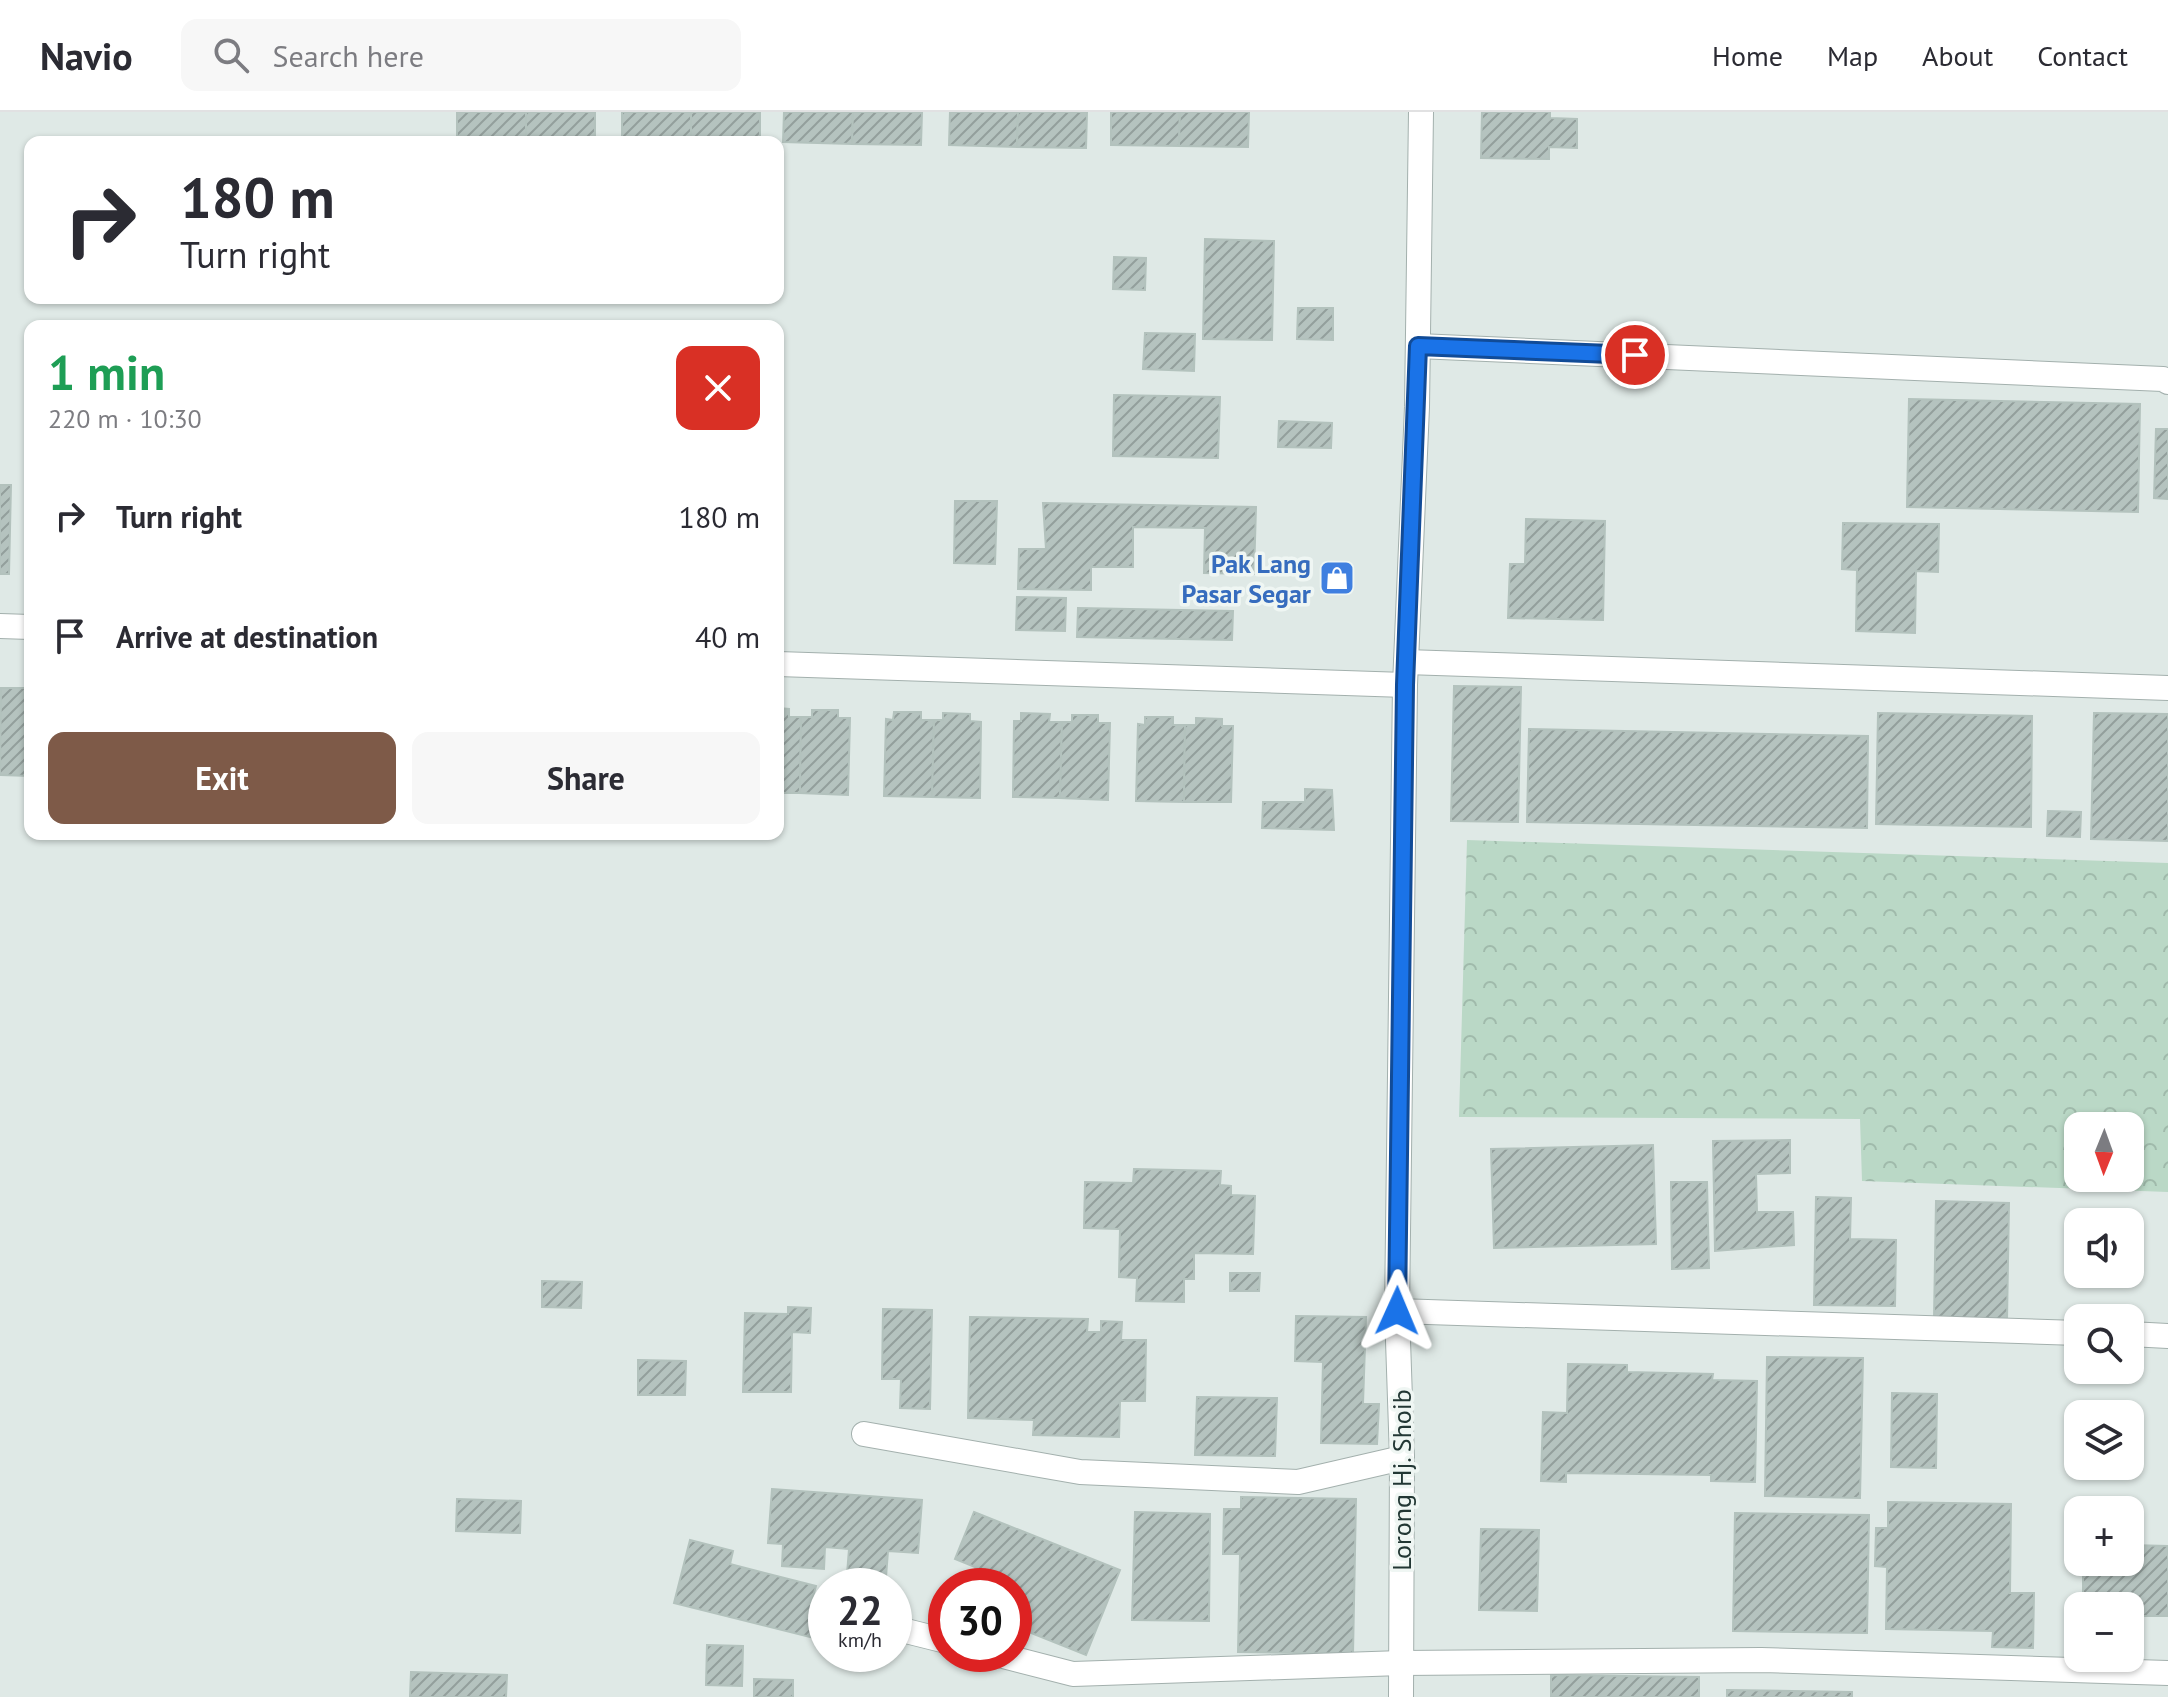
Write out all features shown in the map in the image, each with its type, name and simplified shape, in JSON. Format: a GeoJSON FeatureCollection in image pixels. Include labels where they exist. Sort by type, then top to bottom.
{"type":"FeatureCollection","features":[{"type":"Feature","properties":{"kind":"street","name":"Lorong Hj. Shoib"},"geometry":{"type":"LineString","coordinates":[[1401,1697],[1402,1458],[1397,1311],[1405,674],[1418,346],[1421,112]]}},
{"type":"Feature","properties":{"kind":"street"},"geometry":{"type":"LineString","coordinates":[[1418,346],[2163,379],[2168,382]]}},
{"type":"Feature","properties":{"kind":"street"},"geometry":{"type":"LineString","coordinates":[[0,626],[24,627]]}},
{"type":"Feature","properties":{"kind":"street"},"geometry":{"type":"LineString","coordinates":[[784,664],[2168,688]]}},
{"type":"Feature","properties":{"kind":"street"},"geometry":{"type":"LineString","coordinates":[[1397,1311],[2064,1333]]}},
{"type":"Feature","properties":{"kind":"street"},"geometry":{"type":"LineString","coordinates":[[2144,1335],[2168,1336]]}},
{"type":"Feature","properties":{"kind":"street"},"geometry":{"type":"LineString","coordinates":[[864,1434],[1080,1472],[1298,1482],[1402,1458]]}},
{"type":"Feature","properties":{"kind":"street"},"geometry":{"type":"LineString","coordinates":[[1032,1663],[1073,1674],[1401,1663],[1761,1660],[2168,1673]]}},
{"type":"Feature","properties":{"kind":"green space"},"geometry":{"type":"Polygon","coordinates":[[[1467,840],[2168,863],[2168,1192],[2144,1191],[2144,1112],[2064,1112],[2064,1188],[1862,1181],[1860,1119],[1459,1117],[1467,840]]]}},
{"type":"Feature","properties":{"kind":"building"},"geometry":{"type":"Polygon","coordinates":[[[457,112],[526,112],[526,136],[457,136],[457,112]]]}},
{"type":"Feature","properties":{"kind":"building"},"geometry":{"type":"Polygon","coordinates":[[[526,112],[595,112],[595,136],[526,136],[526,112]]]}},
{"type":"Feature","properties":{"kind":"building"},"geometry":{"type":"Polygon","coordinates":[[[622,112],[691,112],[691,136],[622,136],[622,112]]]}},
{"type":"Feature","properties":{"kind":"building"},"geometry":{"type":"Polygon","coordinates":[[[691,112],[760,112],[760,136],[691,136],[691,112]]]}},
{"type":"Feature","properties":{"kind":"building"},"geometry":{"type":"Polygon","coordinates":[[[784,112],[853,112],[852,144],[784,142],[784,112]]]}},
{"type":"Feature","properties":{"kind":"building"},"geometry":{"type":"Polygon","coordinates":[[[853,112],[922,112],[921,145],[852,144],[853,112]]]}},
{"type":"Feature","properties":{"kind":"building"},"geometry":{"type":"Polygon","coordinates":[[[950,112],[1018,112],[1017,147],[949,145],[950,112]]]}},
{"type":"Feature","properties":{"kind":"building"},"geometry":{"type":"Polygon","coordinates":[[[1018,112],[1087,112],[1086,148],[1017,147],[1018,112]]]}},
{"type":"Feature","properties":{"kind":"building"},"geometry":{"type":"Polygon","coordinates":[[[1111,112],[1180,112],[1179,146],[1111,145],[1111,112]]]}},
{"type":"Feature","properties":{"kind":"building"},"geometry":{"type":"Polygon","coordinates":[[[1180,112],[1249,112],[1248,147],[1179,146],[1180,112]]]}},
{"type":"Feature","properties":{"kind":"building"},"geometry":{"type":"Polygon","coordinates":[[[1482,112],[1550,112],[1550,118],[1577,119],[1577,148],[1549,147],[1549,159],[1481,158],[1482,112]]]}},
{"type":"Feature","properties":{"kind":"building"},"geometry":{"type":"Polygon","coordinates":[[[1205,239],[1274,241],[1272,340],[1203,339],[1205,239]]]}},
{"type":"Feature","properties":{"kind":"building"},"geometry":{"type":"Polygon","coordinates":[[[1114,257],[1146,258],[1145,290],[1113,289],[1114,257]]]}},
{"type":"Feature","properties":{"kind":"building"},"geometry":{"type":"Polygon","coordinates":[[[1298,308],[1333,308],[1333,340],[1297,339],[1298,308]]]}},
{"type":"Feature","properties":{"kind":"building"},"geometry":{"type":"Polygon","coordinates":[[[1145,333],[1195,334],[1194,371],[1143,369],[1145,333]]]}},
{"type":"Feature","properties":{"kind":"building"},"geometry":{"type":"Polygon","coordinates":[[[1114,395],[1220,397],[1218,458],[1113,456],[1114,395]]]}},
{"type":"Feature","properties":{"kind":"building"},"geometry":{"type":"Polygon","coordinates":[[[1909,399],[2140,404],[2138,512],[1907,507],[1909,399]]]}},
{"type":"Feature","properties":{"kind":"building"},"geometry":{"type":"Polygon","coordinates":[[[1279,421],[1332,423],[1331,448],[1278,447],[1279,421]]]}},
{"type":"Feature","properties":{"kind":"building"},"geometry":{"type":"Polygon","coordinates":[[[2156,429],[2168,429],[2168,499],[2154,498],[2156,429]]]}},
{"type":"Feature","properties":{"kind":"building"},"geometry":{"type":"Polygon","coordinates":[[[0,485],[11,485],[9,574],[0,574],[0,485]]]}},
{"type":"Feature","properties":{"kind":"building"},"geometry":{"type":"Polygon","coordinates":[[[955,501],[997,501],[995,564],[954,563],[955,501]]]}},
{"type":"Feature","properties":{"kind":"building"},"geometry":{"type":"Polygon","coordinates":[[[1043,503],[1256,507],[1254,574],[1204,573],[1205,528],[1133,527],[1133,567],[1091,567],[1091,590],[1018,589],[1019,549],[1046,549],[1043,503]]]}},
{"type":"Feature","properties":{"kind":"building"},"geometry":{"type":"Polygon","coordinates":[[[1526,519],[1605,521],[1603,620],[1508,618],[1510,564],[1525,564],[1526,519]]]}},
{"type":"Feature","properties":{"kind":"building"},"geometry":{"type":"Polygon","coordinates":[[[1843,523],[1939,524],[1938,572],[1916,571],[1915,633],[1856,631],[1857,570],[1842,569],[1843,523]]]}},
{"type":"Feature","properties":{"kind":"building"},"geometry":{"type":"Polygon","coordinates":[[[1017,597],[1066,598],[1065,631],[1016,630],[1017,597]]]}},
{"type":"Feature","properties":{"kind":"building"},"geometry":{"type":"Polygon","coordinates":[[[1078,608],[1233,611],[1232,640],[1077,637],[1078,608]]]}},
{"type":"Feature","properties":{"kind":"building"},"geometry":{"type":"Polygon","coordinates":[[[1454,686],[1521,687],[1518,822],[1451,821],[1454,686]]]}},
{"type":"Feature","properties":{"kind":"building"},"geometry":{"type":"Polygon","coordinates":[[[1,688],[24,688],[24,776],[0,775],[1,688]]]}},
{"type":"Feature","properties":{"kind":"building"},"geometry":{"type":"Polygon","coordinates":[[[784,709],[789,709],[789,717],[801,717],[800,793],[784,793],[784,709]]]}},
{"type":"Feature","properties":{"kind":"building"},"geometry":{"type":"Polygon","coordinates":[[[812,710],[838,710],[838,718],[850,718],[848,795],[800,793],[801,717],[812,717],[812,710]]]}},
{"type":"Feature","properties":{"kind":"building"},"geometry":{"type":"Polygon","coordinates":[[[894,712],[921,712],[921,720],[934,720],[932,797],[884,796],[886,719],[893,720],[894,712]]]}},
{"type":"Feature","properties":{"kind":"building"},"geometry":{"type":"Polygon","coordinates":[[[943,713],[970,714],[970,721],[981,722],[980,798],[932,797],[934,720],[943,720],[943,713]]]}},
{"type":"Feature","properties":{"kind":"building"},"geometry":{"type":"Polygon","coordinates":[[[1021,713],[1050,714],[1049,722],[1062,722],[1060,798],[1013,797],[1014,721],[1021,721],[1021,713]]]}},
{"type":"Feature","properties":{"kind":"building"},"geometry":{"type":"Polygon","coordinates":[[[1878,713],[2032,716],[2031,827],[1876,824],[1878,713]]]}},
{"type":"Feature","properties":{"kind":"building"},"geometry":{"type":"Polygon","coordinates":[[[2094,713],[2168,714],[2168,841],[2091,839],[2094,713]]]}},
{"type":"Feature","properties":{"kind":"building"},"geometry":{"type":"Polygon","coordinates":[[[1072,715],[1098,715],[1098,723],[1110,723],[1108,800],[1060,798],[1062,722],[1072,722],[1072,715]]]}},
{"type":"Feature","properties":{"kind":"building"},"geometry":{"type":"Polygon","coordinates":[[[1145,717],[1173,717],[1173,725],[1185,725],[1184,802],[1136,801],[1138,724],[1145,725],[1145,717]]]}},
{"type":"Feature","properties":{"kind":"building"},"geometry":{"type":"Polygon","coordinates":[[[1196,718],[1222,719],[1222,726],[1233,726],[1231,802],[1184,802],[1185,725],[1196,725],[1196,718]]]}},
{"type":"Feature","properties":{"kind":"building"},"geometry":{"type":"Polygon","coordinates":[[[1529,729],[1868,736],[1867,828],[1527,822],[1529,729]]]}},
{"type":"Feature","properties":{"kind":"building"},"geometry":{"type":"Polygon","coordinates":[[[1305,789],[1332,790],[1334,830],[1262,828],[1263,802],[1305,802],[1305,789]]]}},
{"type":"Feature","properties":{"kind":"building"},"geometry":{"type":"Polygon","coordinates":[[[2048,811],[2081,812],[2080,837],[2047,836],[2048,811]]]}},
{"type":"Feature","properties":{"kind":"building"},"geometry":{"type":"Polygon","coordinates":[[[1790,1140],[1790,1173],[1756,1174],[1757,1212],[1793,1212],[1794,1245],[1715,1251],[1713,1141],[1790,1140]]]}},
{"type":"Feature","properties":{"kind":"building"},"geometry":{"type":"Polygon","coordinates":[[[1653,1145],[1656,1244],[1494,1248],[1491,1149],[1653,1145]]]}},
{"type":"Feature","properties":{"kind":"building"},"geometry":{"type":"Polygon","coordinates":[[[1134,1169],[1221,1171],[1220,1185],[1231,1186],[1231,1195],[1255,1196],[1253,1254],[1194,1253],[1194,1279],[1184,1279],[1184,1302],[1136,1301],[1137,1278],[1119,1277],[1120,1229],[1084,1228],[1085,1182],[1133,1183],[1134,1169]]]}},
{"type":"Feature","properties":{"kind":"building"},"geometry":{"type":"Polygon","coordinates":[[[1671,1182],[1707,1182],[1709,1268],[1672,1269],[1671,1182]]]}},
{"type":"Feature","properties":{"kind":"building"},"geometry":{"type":"Polygon","coordinates":[[[1816,1197],[1851,1198],[1850,1239],[1896,1240],[1895,1306],[1814,1305],[1816,1197]]]}},
{"type":"Feature","properties":{"kind":"building"},"geometry":{"type":"Polygon","coordinates":[[[1936,1201],[2009,1203],[2007,1320],[1934,1319],[1936,1201]]]}},
{"type":"Feature","properties":{"kind":"building"},"geometry":{"type":"Polygon","coordinates":[[[1230,1273],[1260,1273],[1259,1291],[1230,1291],[1230,1273]]]}},
{"type":"Feature","properties":{"kind":"building"},"geometry":{"type":"Polygon","coordinates":[[[542,1281],[582,1282],[581,1308],[542,1307],[542,1281]]]}},
{"type":"Feature","properties":{"kind":"building"},"geometry":{"type":"Polygon","coordinates":[[[788,1307],[811,1308],[810,1333],[792,1332],[791,1392],[743,1392],[745,1313],[788,1314],[788,1307]]]}},
{"type":"Feature","properties":{"kind":"building"},"geometry":{"type":"Polygon","coordinates":[[[883,1309],[932,1310],[930,1409],[900,1408],[901,1379],[882,1379],[883,1309]]]}},
{"type":"Feature","properties":{"kind":"building"},"geometry":{"type":"Polygon","coordinates":[[[1296,1316],[1366,1317],[1363,1404],[1379,1404],[1377,1444],[1321,1443],[1323,1362],[1295,1361],[1296,1316]]]}},
{"type":"Feature","properties":{"kind":"building"},"geometry":{"type":"Polygon","coordinates":[[[970,1317],[1088,1319],[1087,1332],[1101,1332],[1101,1321],[1122,1322],[1121,1340],[1146,1340],[1145,1401],[1120,1401],[1119,1437],[1033,1435],[1034,1420],[968,1418],[970,1317]]]}},
{"type":"Feature","properties":{"kind":"building"},"geometry":{"type":"Polygon","coordinates":[[[1767,1357],[1863,1358],[1860,1498],[1765,1496],[1767,1357]]]}},
{"type":"Feature","properties":{"kind":"building"},"geometry":{"type":"Polygon","coordinates":[[[638,1360],[686,1361],[685,1395],[638,1395],[638,1360]]]}},
{"type":"Feature","properties":{"kind":"building"},"geometry":{"type":"Polygon","coordinates":[[[1568,1364],[1627,1365],[1627,1372],[1713,1374],[1712,1380],[1757,1381],[1755,1482],[1711,1481],[1711,1475],[1566,1473],[1566,1482],[1541,1481],[1543,1412],[1567,1413],[1568,1364]]]}},
{"type":"Feature","properties":{"kind":"building"},"geometry":{"type":"Polygon","coordinates":[[[1892,1393],[1937,1394],[1936,1468],[1891,1467],[1892,1393]]]}},
{"type":"Feature","properties":{"kind":"building"},"geometry":{"type":"Polygon","coordinates":[[[1197,1397],[1277,1398],[1275,1456],[1195,1455],[1197,1397]]]}},
{"type":"Feature","properties":{"kind":"building"},"geometry":{"type":"Polygon","coordinates":[[[772,1489],[922,1500],[918,1553],[888,1551],[887,1568],[847,1568],[849,1549],[825,1547],[824,1568],[782,1566],[783,1544],[768,1543],[772,1489]]]}},
{"type":"Feature","properties":{"kind":"building"},"geometry":{"type":"Polygon","coordinates":[[[1241,1497],[1356,1499],[1353,1654],[1238,1652],[1240,1554],[1223,1554],[1224,1509],[1241,1509],[1241,1497]]]}},
{"type":"Feature","properties":{"kind":"building"},"geometry":{"type":"Polygon","coordinates":[[[457,1499],[521,1501],[520,1533],[456,1531],[457,1499]]]}},
{"type":"Feature","properties":{"kind":"building"},"geometry":{"type":"Polygon","coordinates":[[[1888,1502],[2011,1504],[2010,1593],[2034,1593],[2033,1648],[1992,1647],[1993,1631],[1886,1629],[1887,1567],[1875,1566],[1876,1528],[1888,1528],[1888,1502]]]}},
{"type":"Feature","properties":{"kind":"building"},"geometry":{"type":"Polygon","coordinates":[[[974,1512],[1120,1570],[1086,1655],[1032,1633],[1032,1568],[977,1568],[955,1559],[974,1512]]]}},
{"type":"Feature","properties":{"kind":"building"},"geometry":{"type":"Polygon","coordinates":[[[1135,1512],[1210,1514],[1209,1621],[1132,1620],[1135,1512]]]}},
{"type":"Feature","properties":{"kind":"building"},"geometry":{"type":"Polygon","coordinates":[[[1735,1513],[1869,1515],[1867,1633],[1733,1631],[1735,1513]]]}},
{"type":"Feature","properties":{"kind":"building"},"geometry":{"type":"Polygon","coordinates":[[[1481,1529],[1539,1530],[1537,1611],[1479,1610],[1481,1529]]]}},
{"type":"Feature","properties":{"kind":"building"},"geometry":{"type":"Polygon","coordinates":[[[690,1540],[733,1551],[730,1564],[808,1584],[808,1636],[674,1603],[690,1540]]]}},
{"type":"Feature","properties":{"kind":"building"},"geometry":{"type":"Polygon","coordinates":[[[2144,1545],[2168,1546],[2168,1616],[2144,1616],[2144,1592],[2083,1592],[2083,1576],[2144,1576],[2144,1545]]]}},
{"type":"Feature","properties":{"kind":"building"},"geometry":{"type":"Polygon","coordinates":[[[707,1645],[743,1646],[742,1686],[706,1685],[707,1645]]]}},
{"type":"Feature","properties":{"kind":"building"},"geometry":{"type":"Polygon","coordinates":[[[411,1672],[507,1675],[506,1697],[410,1697],[411,1672]]]}},
{"type":"Feature","properties":{"kind":"building"},"geometry":{"type":"Polygon","coordinates":[[[1551,1675],[1699,1677],[1699,1697],[1551,1697],[1551,1675]]]}},
{"type":"Feature","properties":{"kind":"building"},"geometry":{"type":"Polygon","coordinates":[[[754,1679],[793,1680],[793,1697],[754,1697],[754,1679]]]}},
{"type":"Feature","properties":{"kind":"building"},"geometry":{"type":"Polygon","coordinates":[[[1727,1690],[1852,1692],[1852,1697],[1727,1697],[1727,1690]]]}},
{"type":"Feature","properties":{"kind":"place","name":"Pak Lang Pasar Segar"},"geometry":{"type":"Point","coordinates":[1337,578]}},
{"type":"Feature","properties":{"kind":"route"},"geometry":{"type":"LineString","coordinates":[[1397,1311],[1405,685],[1418,346],[1635,355]]}}]}
